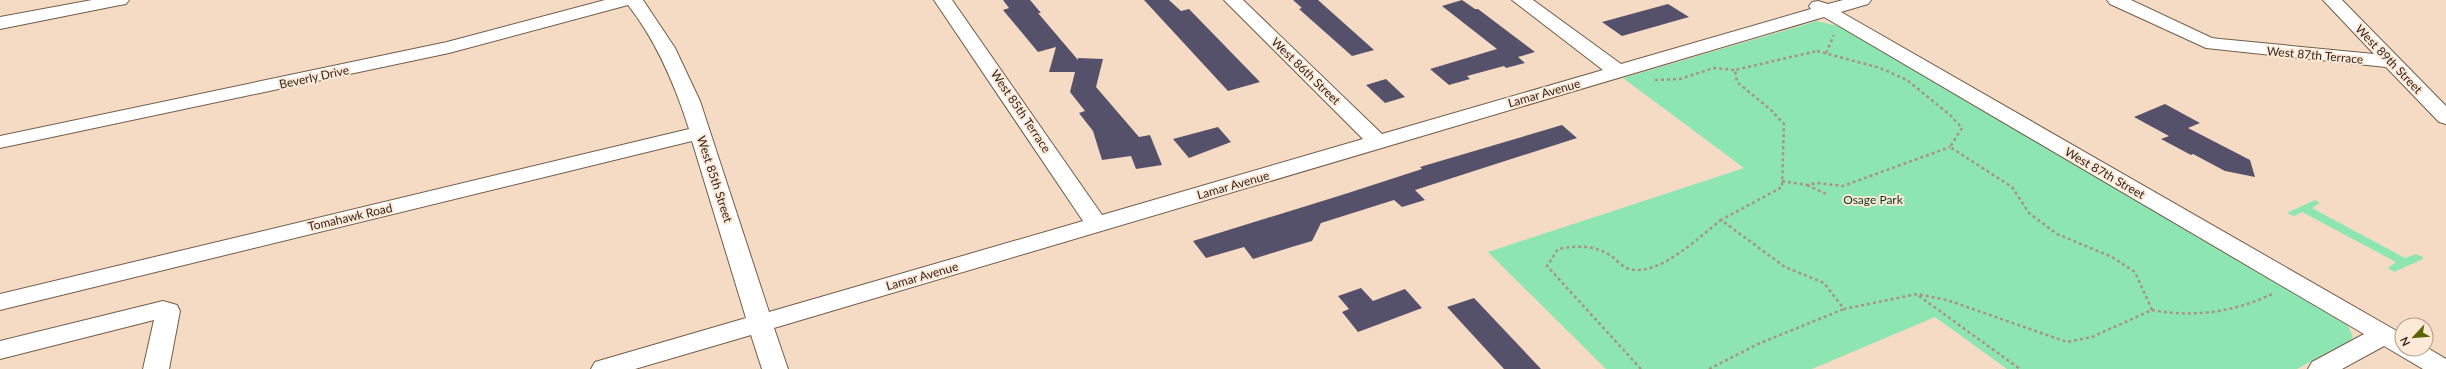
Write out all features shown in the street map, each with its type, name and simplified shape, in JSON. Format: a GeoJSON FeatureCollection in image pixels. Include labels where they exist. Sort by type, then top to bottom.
{"type":"FeatureCollection","features":[{"type":"Feature","properties":{"kind":"street"},"geometry":{"type":"LineString","coordinates":[[0,23],[120,0]]}},
{"type":"Feature","properties":{"kind":"street","name":"Beverly Drive"},"geometry":{"type":"LineString","coordinates":[[0,142],[449,47],[626,0]]}},
{"type":"Feature","properties":{"kind":"street","name":"West 85th Street"},"geometry":{"type":"LineString","coordinates":[[634,0],[654,25],[676,65],[700,134],[761,323],[774,369]]}},
{"type":"Feature","properties":{"kind":"street","name":"West 85th Terrace"},"geometry":{"type":"LineString","coordinates":[[944,0],[1097,224]]}},
{"type":"Feature","properties":{"kind":"street","name":"West 86th Street"},"geometry":{"type":"LineString","coordinates":[[1233,0],[1378,142]]}},
{"type":"Feature","properties":{"kind":"street"},"geometry":{"type":"LineString","coordinates":[[1521,0],[1617,71]]}},
{"type":"Feature","properties":{"kind":"street","name":"Lamar Avenue"},"geometry":{"type":"LineString","coordinates":[[604,369],[1617,71],[1817,5],[1862,0]]}},
{"type":"Feature","properties":{"kind":"street","name":"West 87th Terrace"},"geometry":{"type":"LineString","coordinates":[[2116,0],[2206,42],[2238,48],[2392,62]]}},
{"type":"Feature","properties":{"kind":"street","name":"West 89th Street"},"geometry":{"type":"LineString","coordinates":[[2332,0],[2446,118]]}},
{"type":"Feature","properties":{"kind":"street","name":"West 87th Street"},"geometry":{"type":"LineString","coordinates":[[1817,5],[2393,340]]}},
{"type":"Feature","properties":{"kind":"street","name":"Tomahawk Road"},"geometry":{"type":"LineString","coordinates":[[0,302],[700,134]]}},
{"type":"Feature","properties":{"kind":"street"},"geometry":{"type":"LineString","coordinates":[[0,350],[163,309],[168,311],[156,369]]}},
{"type":"Feature","properties":{"kind":"street"},"geometry":{"type":"LineString","coordinates":[[2321,369],[2393,340]]}},
{"type":"Feature","properties":{"kind":"street"},"geometry":{"type":"LineString","coordinates":[[2423,357],[2443,369]]}},
{"type":"Feature","properties":{"kind":"path"},"geometry":{"type":"LineString","coordinates":[[1826,52],[1837,30]]}},
{"type":"Feature","properties":{"kind":"path"},"geometry":{"type":"LineString","coordinates":[[1649,79],[1680,79],[1714,68],[1735,70],[1817,51],[1826,52],[1863,65],[1880,68],[1907,80],[1950,115],[1962,128],[1950,147],[1843,186],[1782,181]]}},
{"type":"Feature","properties":{"kind":"path"},"geometry":{"type":"LineString","coordinates":[[1641,369],[1547,266],[1558,249],[1581,244],[1602,252],[1629,269],[1652,268],[1665,262],[1721,220],[1782,187],[1784,124],[1771,110],[1737,82],[1735,70]]}},
{"type":"Feature","properties":{"kind":"path"},"geometry":{"type":"LineString","coordinates":[[1950,147],[2012,187],[2029,213],[2058,234],[2112,257],[2135,272],[2152,310]]}},
{"type":"Feature","properties":{"kind":"path"},"geometry":{"type":"LineString","coordinates":[[1807,184],[1826,194]]}},
{"type":"Feature","properties":{"kind":"path"},"geometry":{"type":"LineString","coordinates":[[1721,220],[1785,267],[1824,283],[1844,309]]}},
{"type":"Feature","properties":{"kind":"path"},"geometry":{"type":"LineString","coordinates":[[1709,369],[1731,356],[1770,338],[1844,309],[1917,294],[1947,300],[2068,342],[2092,337],[2152,310],[2163,312],[2215,312],[2250,305],[2276,292]]}},
{"type":"Feature","properties":{"kind":"path"},"geometry":{"type":"LineString","coordinates":[[1917,294],[2020,369]]}},
{"type":"Feature","properties":{"kind":"green space","name":"Osage Park"},"geometry":{"type":"Polygon","coordinates":[[[1817,21],[1842,27],[2334,316],[2348,326],[2353,337],[2349,341],[2297,369],[2007,369],[1935,317],[1812,369],[1606,369],[1488,252],[1744,168],[1623,78],[1817,21]]]}},
{"type":"Feature","properties":{"kind":"green space"},"geometry":{"type":"Polygon","coordinates":[[[2315,200],[2320,203],[2312,208],[2405,258],[2416,254],[2423,257],[2423,259],[2394,272],[2388,268],[2396,262],[2302,212],[2294,216],[2287,213],[2315,200]]]}},
{"type":"Feature","properties":{"kind":"building"},"geometry":{"type":"Polygon","coordinates":[[[1003,0],[1030,0],[1041,13],[1038,13],[1078,60],[1078,58],[1103,59],[1096,87],[1139,137],[1150,135],[1162,165],[1136,169],[1131,156],[1102,160],[1093,131],[1079,113],[1085,111],[1070,92],[1075,72],[1049,72],[1056,47],[1038,52],[1003,10],[1009,8],[1003,0]]]}},
{"type":"Feature","properties":{"kind":"building"},"geometry":{"type":"Polygon","coordinates":[[[1144,0],[1169,0],[1181,11],[1189,9],[1260,82],[1228,91],[1144,0]]]}},
{"type":"Feature","properties":{"kind":"building"},"geometry":{"type":"Polygon","coordinates":[[[1293,0],[1318,0],[1374,50],[1352,56],[1299,9],[1302,8],[1293,0]]]}},
{"type":"Feature","properties":{"kind":"building"},"geometry":{"type":"Polygon","coordinates":[[[1462,0],[1475,9],[1478,9],[1535,52],[1518,57],[1525,63],[1506,68],[1504,66],[1467,76],[1470,79],[1449,85],[1430,69],[1497,49],[1442,6],[1462,0]]]}},
{"type":"Feature","properties":{"kind":"building"},"geometry":{"type":"Polygon","coordinates":[[[1668,4],[1689,17],[1622,36],[1602,22],[1668,4]]]}},
{"type":"Feature","properties":{"kind":"building"},"geometry":{"type":"Polygon","coordinates":[[[1386,79],[1405,97],[1385,103],[1366,85],[1386,79]]]}},
{"type":"Feature","properties":{"kind":"building"},"geometry":{"type":"Polygon","coordinates":[[[2165,104],[2200,123],[2188,128],[2250,160],[2255,177],[2225,171],[2193,154],[2191,155],[2161,139],[2169,136],[2134,117],[2165,104]]]}},
{"type":"Feature","properties":{"kind":"building"},"geometry":{"type":"Polygon","coordinates":[[[1562,125],[1577,138],[1415,190],[1425,200],[1402,207],[1394,200],[1321,223],[1312,241],[1253,259],[1244,247],[1206,258],[1193,241],[1422,169],[1420,167],[1562,125]]]}},
{"type":"Feature","properties":{"kind":"building"},"geometry":{"type":"Polygon","coordinates":[[[1218,127],[1231,142],[1189,158],[1173,139],[1218,127]]]}},
{"type":"Feature","properties":{"kind":"building"},"geometry":{"type":"Polygon","coordinates":[[[1361,288],[1373,301],[1405,289],[1422,308],[1358,332],[1342,312],[1349,309],[1338,296],[1361,288]]]}},
{"type":"Feature","properties":{"kind":"building"},"geometry":{"type":"Polygon","coordinates":[[[1474,298],[1541,369],[1504,369],[1447,307],[1474,298]]]}}]}
